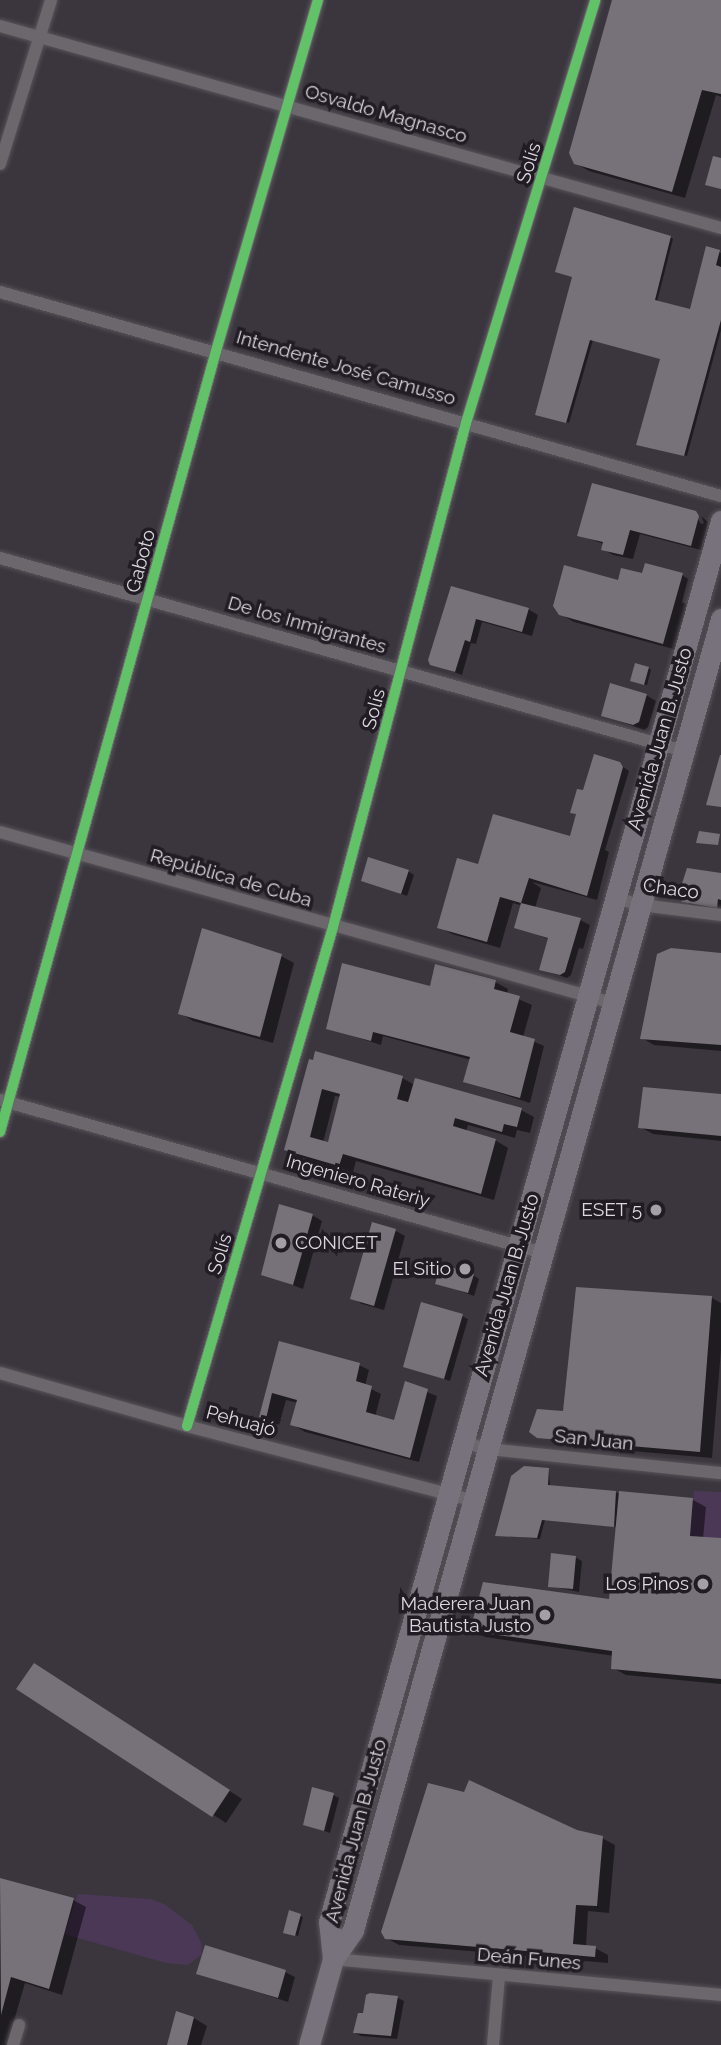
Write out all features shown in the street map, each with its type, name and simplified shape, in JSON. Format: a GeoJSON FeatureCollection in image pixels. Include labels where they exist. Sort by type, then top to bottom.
{"type":"FeatureCollection","features":[{"type":"Feature","properties":{"kind":"main road","name":"Avenida Juan B. Justo"},"geometry":{"type":"LineString","coordinates":[[333,1959],[329,1922],[721,521]]}},
{"type":"Feature","properties":{"kind":"main road","name":"Avenida Juan B. Justo"},"geometry":{"type":"LineString","coordinates":[[333,1959],[353,1930],[721,619]]}},
{"type":"Feature","properties":{"kind":"main road"},"geometry":{"type":"LineString","coordinates":[[309,2045],[333,1959]]}},
{"type":"Feature","properties":{"kind":"street"},"geometry":{"type":"LineString","coordinates":[[0,164],[51,0]]}},
{"type":"Feature","properties":{"kind":"street","name":"Gaboto"},"geometry":{"type":"LineString","coordinates":[[0,1132],[4,1102],[77,854],[216,351],[318,0]]}},
{"type":"Feature","properties":{"kind":"street","name":"Solís"},"geometry":{"type":"LineString","coordinates":[[187,1426],[333,927],[466,423],[595,0]]}},
{"type":"Feature","properties":{"kind":"street","name":"Osvaldo Magnasco"},"geometry":{"type":"LineString","coordinates":[[0,26],[721,228]]}},
{"type":"Feature","properties":{"kind":"street","name":"Intendente José Camusso"},"geometry":{"type":"LineString","coordinates":[[0,292],[721,496]]}},
{"type":"Feature","properties":{"kind":"street","name":"De los Inmigrantes"},"geometry":{"type":"LineString","coordinates":[[0,558],[684,751]]}},
{"type":"Feature","properties":{"kind":"street","name":"República de Cuba"},"geometry":{"type":"LineString","coordinates":[[0,832],[613,1003]]}},
{"type":"Feature","properties":{"kind":"street","name":"Chaco"},"geometry":{"type":"LineString","coordinates":[[615,898],[641,905],[721,915]]}},
{"type":"Feature","properties":{"kind":"street","name":"Ingeniero Rateriy"},"geometry":{"type":"LineString","coordinates":[[4,1102],[543,1254]]}},
{"type":"Feature","properties":{"kind":"street","name":"Pehuajó"},"geometry":{"type":"LineString","coordinates":[[0,1373],[474,1502]]}},
{"type":"Feature","properties":{"kind":"street","name":"San Juan"},"geometry":{"type":"LineString","coordinates":[[463,1443],[488,1449],[721,1473]]}},
{"type":"Feature","properties":{"kind":"street","name":"Deán Funes"},"geometry":{"type":"LineString","coordinates":[[333,1959],[499,1977],[721,1995]]}},
{"type":"Feature","properties":{"kind":"street"},"geometry":{"type":"LineString","coordinates":[[493,2045],[499,1977]]}},
{"type":"Feature","properties":{"kind":"street"},"geometry":{"type":"LineString","coordinates":[[13,2045],[19,2025]]}},
{"type":"Feature","properties":{"kind":"shaded area","name":"Los Pinos"},"geometry":{"type":"Polygon","coordinates":[[[694,1491],[721,1492],[721,1679],[677,1675],[694,1491]]]}},
{"type":"Feature","properties":{"kind":"shaded area"},"geometry":{"type":"Polygon","coordinates":[[[78,1894],[151,1899],[164,1904],[192,1925],[202,1945],[201,1955],[188,1965],[166,1963],[64,1934],[78,1894]]]}},
{"type":"Feature","properties":{"kind":"building"},"geometry":{"type":"Polygon","coordinates":[[[612,0],[721,0],[721,94],[702,90],[672,192],[574,164],[569,153],[612,0]]]}},
{"type":"Feature","properties":{"kind":"building"},"geometry":{"type":"Polygon","coordinates":[[[713,156],[721,158],[721,189],[705,185],[713,156]]]}},
{"type":"Feature","properties":{"kind":"building"},"geometry":{"type":"Polygon","coordinates":[[[574,207],[671,236],[655,300],[690,309],[706,246],[720,250],[716,265],[721,267],[721,320],[684,456],[636,445],[660,359],[590,340],[566,423],[535,415],[572,277],[555,272],[574,207]]]}},
{"type":"Feature","properties":{"kind":"building"},"geometry":{"type":"Polygon","coordinates":[[[592,483],[696,511],[699,516],[691,546],[630,530],[623,555],[601,550],[603,542],[577,536],[592,483]]]}},
{"type":"Feature","properties":{"kind":"building"},"geometry":{"type":"Polygon","coordinates":[[[645,563],[683,573],[663,644],[559,615],[553,606],[564,565],[618,580],[621,568],[642,573],[645,563]]]}},
{"type":"Feature","properties":{"kind":"building"},"geometry":{"type":"Polygon","coordinates":[[[451,586],[529,608],[522,632],[476,619],[470,642],[465,640],[455,672],[430,665],[428,660],[451,586]]]}},
{"type":"Feature","properties":{"kind":"building"},"geometry":{"type":"Polygon","coordinates":[[[635,663],[649,667],[644,685],[630,681],[635,663]]]}},
{"type":"Feature","properties":{"kind":"building"},"geometry":{"type":"Polygon","coordinates":[[[610,683],[647,694],[639,722],[633,725],[601,716],[610,683]]]}},
{"type":"Feature","properties":{"kind":"building"},"geometry":{"type":"Polygon","coordinates":[[[594,754],[620,762],[623,767],[587,896],[529,878],[521,903],[500,897],[487,942],[437,928],[457,858],[478,864],[493,814],[570,836],[576,814],[570,813],[577,789],[583,790],[594,754]]]}},
{"type":"Feature","properties":{"kind":"building"},"geometry":{"type":"Polygon","coordinates":[[[721,755],[721,807],[706,805],[721,755]]]}},
{"type":"Feature","properties":{"kind":"building"},"geometry":{"type":"Polygon","coordinates":[[[699,831],[720,834],[718,845],[696,843],[699,831]]]}},
{"type":"Feature","properties":{"kind":"building"},"geometry":{"type":"Polygon","coordinates":[[[368,857],[409,870],[401,894],[361,881],[368,857]]]}},
{"type":"Feature","properties":{"kind":"building"},"geometry":{"type":"Polygon","coordinates":[[[687,868],[721,873],[721,900],[718,899],[717,908],[682,902],[678,896],[687,868]]]}},
{"type":"Feature","properties":{"kind":"building"},"geometry":{"type":"Polygon","coordinates":[[[521,903],[581,918],[565,972],[560,975],[539,970],[548,938],[514,928],[521,903]]]}},
{"type":"Feature","properties":{"kind":"building"},"geometry":{"type":"Polygon","coordinates":[[[202,928],[282,954],[260,1037],[178,1014],[202,928]]]}},
{"type":"Feature","properties":{"kind":"building"},"geometry":{"type":"Polygon","coordinates":[[[671,948],[721,953],[721,1045],[640,1039],[657,954],[671,948]]]}},
{"type":"Feature","properties":{"kind":"building"},"geometry":{"type":"Polygon","coordinates":[[[342,963],[430,986],[435,964],[496,980],[494,989],[520,996],[510,1032],[535,1039],[520,1098],[463,1082],[470,1057],[373,1032],[371,1041],[326,1029],[342,963]]]}},
{"type":"Feature","properties":{"kind":"building"},"geometry":{"type":"Polygon","coordinates":[[[315,1051],[403,1076],[397,1099],[408,1102],[415,1078],[522,1108],[517,1127],[504,1124],[502,1132],[455,1118],[453,1126],[496,1139],[481,1194],[343,1154],[339,1166],[284,1150],[309,1059],[313,1060],[315,1051]],[[322,1089],[310,1137],[328,1142],[340,1094],[322,1089]]]}},
{"type":"Feature","properties":{"kind":"building"},"geometry":{"type":"Polygon","coordinates":[[[643,1087],[721,1094],[721,1136],[638,1128],[643,1087]]]}},
{"type":"Feature","properties":{"kind":"building","name":"CONICET"},"geometry":{"type":"Polygon","coordinates":[[[279,1204],[313,1214],[293,1285],[261,1275],[279,1204]]]}},
{"type":"Feature","properties":{"kind":"building"},"geometry":{"type":"Polygon","coordinates":[[[372,1222],[396,1229],[374,1306],[350,1299],[372,1222]]]}},
{"type":"Feature","properties":{"kind":"building"},"geometry":{"type":"Polygon","coordinates":[[[441,1264],[474,1274],[468,1293],[435,1284],[441,1264]]]}},
{"type":"Feature","properties":{"kind":"building"},"geometry":{"type":"Polygon","coordinates":[[[576,1287],[712,1296],[700,1452],[537,1438],[529,1432],[537,1409],[563,1411],[576,1287]]]}},
{"type":"Feature","properties":{"kind":"building"},"geometry":{"type":"Polygon","coordinates":[[[421,1302],[463,1314],[444,1379],[403,1367],[421,1302]]]}},
{"type":"Feature","properties":{"kind":"building"},"geometry":{"type":"Polygon","coordinates":[[[279,1341],[360,1363],[356,1381],[372,1386],[366,1412],[394,1420],[405,1381],[428,1389],[410,1458],[290,1425],[297,1400],[272,1393],[266,1419],[259,1417],[279,1341]]]}},
{"type":"Feature","properties":{"kind":"building"},"geometry":{"type":"Polygon","coordinates":[[[524,1466],[549,1468],[548,1485],[616,1491],[614,1527],[542,1520],[537,1538],[495,1536],[511,1476],[524,1466]]]}},
{"type":"Feature","properties":{"kind":"building"},"geometry":{"type":"Polygon","coordinates":[[[619,1491],[693,1498],[690,1536],[721,1538],[721,1679],[611,1669],[612,1651],[470,1631],[483,1582],[609,1599],[619,1491]]]}},
{"type":"Feature","properties":{"kind":"building"},"geometry":{"type":"Polygon","coordinates":[[[551,1553],[576,1556],[573,1589],[548,1587],[551,1553]]]}},
{"type":"Feature","properties":{"kind":"building"},"geometry":{"type":"Polygon","coordinates":[[[34,1663],[230,1790],[212,1817],[16,1689],[34,1663]]]}},
{"type":"Feature","properties":{"kind":"building"},"geometry":{"type":"Polygon","coordinates":[[[469,1780],[577,1830],[603,1836],[597,1906],[576,1905],[573,1944],[596,1946],[595,1957],[385,1939],[381,1932],[428,1783],[464,1792],[469,1780]]]}},
{"type":"Feature","properties":{"kind":"building"},"geometry":{"type":"Polygon","coordinates":[[[312,1787],[334,1793],[324,1831],[303,1825],[312,1787]]]}},
{"type":"Feature","properties":{"kind":"building"},"geometry":{"type":"Polygon","coordinates":[[[0,1878],[74,1898],[49,1989],[11,1977],[1,2015],[0,1878]]]}},
{"type":"Feature","properties":{"kind":"building"},"geometry":{"type":"Polygon","coordinates":[[[289,1910],[301,1914],[295,1936],[283,1933],[289,1910]]]}},
{"type":"Feature","properties":{"kind":"building"},"geometry":{"type":"Polygon","coordinates":[[[205,1945],[286,1970],[278,1998],[196,1974],[205,1945]]]}},
{"type":"Feature","properties":{"kind":"building"},"geometry":{"type":"Polygon","coordinates":[[[370,1993],[398,1996],[391,2036],[353,2033],[358,2013],[363,2013],[366,1995],[370,1993]]]}},
{"type":"Feature","properties":{"kind":"building"},"geometry":{"type":"Polygon","coordinates":[[[176,2011],[194,2017],[187,2045],[167,2045],[176,2011]]]}},
{"type":"Feature","properties":{"kind":"cycle path"},"geometry":{"type":"LineString","coordinates":[[0,1132],[216,351],[318,0]]}},
{"type":"Feature","properties":{"kind":"cycle path"},"geometry":{"type":"LineString","coordinates":[[187,1426],[333,927],[466,423],[595,0]]}},
{"type":"Feature","properties":{"kind":"place","name":"ESET 5"},"geometry":{"type":"Point","coordinates":[656,1210]}},
{"type":"Feature","properties":{"kind":"place","name":"CONICET"},"geometry":{"type":"Point","coordinates":[281,1243]}},
{"type":"Feature","properties":{"kind":"place","name":"El Sitio"},"geometry":{"type":"Point","coordinates":[465,1269]}},
{"type":"Feature","properties":{"kind":"place","name":"Los Pinos"},"geometry":{"type":"Point","coordinates":[703,1584]}},
{"type":"Feature","properties":{"kind":"place","name":"Maderera Juan Bautista Justo"},"geometry":{"type":"Point","coordinates":[545,1615]}}]}
